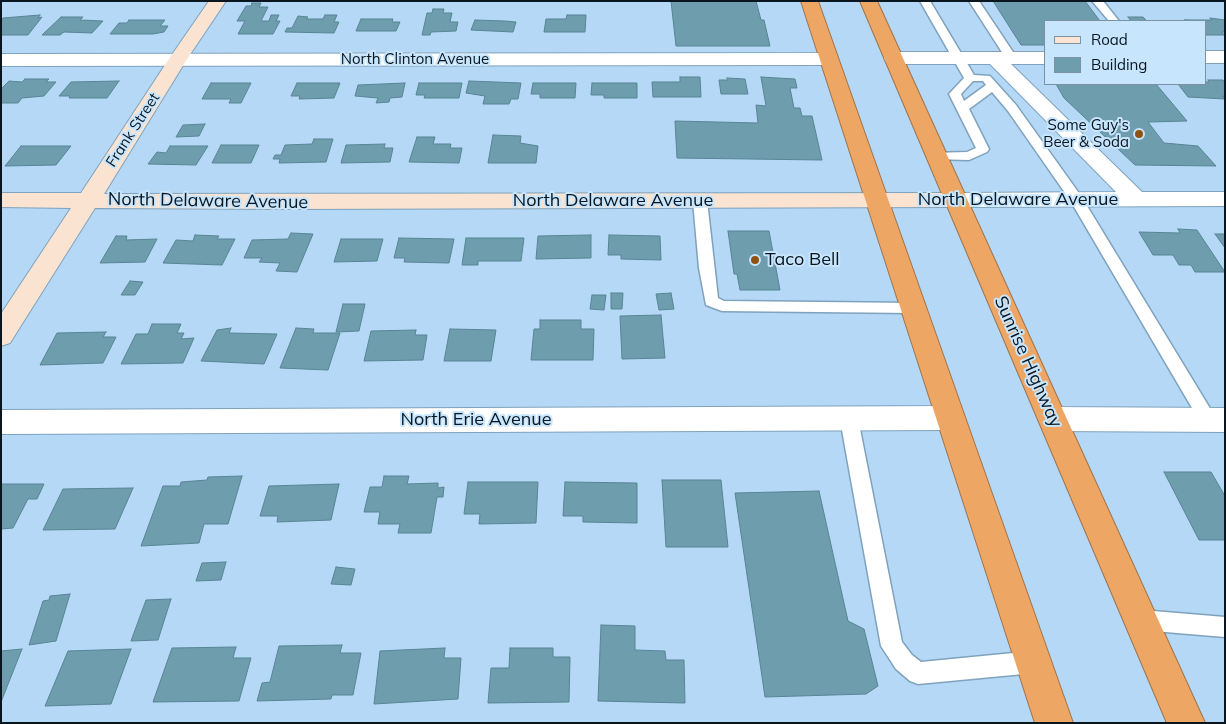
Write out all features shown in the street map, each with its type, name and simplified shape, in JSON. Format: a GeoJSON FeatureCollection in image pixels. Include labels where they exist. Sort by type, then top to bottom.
{"type":"FeatureCollection","features":[{"type":"Feature","properties":{"kind":"highway"},"geometry":{"type":"LineString","coordinates":[[809,1],[1054,723]]}},
{"type":"Feature","properties":{"kind":"highway","name":"Sunrise Highway"},"geometry":{"type":"LineString","coordinates":[[868,1],[1186,723]]}},
{"type":"Feature","properties":{"kind":"street","name":"Frank Street"},"geometry":{"type":"LineString","coordinates":[[1,336],[178,59],[218,1]]}},
{"type":"Feature","properties":{"kind":"street"},"geometry":{"type":"LineString","coordinates":[[1206,57],[1225,57]]}},
{"type":"Feature","properties":{"kind":"street","name":"North Clinton Avenue"},"geometry":{"type":"LineString","coordinates":[[1,60],[829,58]]}},
{"type":"Feature","properties":{"kind":"street"},"geometry":{"type":"LineString","coordinates":[[893,58],[1044,58]]}},
{"type":"Feature","properties":{"kind":"street"},"geometry":{"type":"LineString","coordinates":[[1003,58],[1136,199]]}},
{"type":"Feature","properties":{"kind":"street","name":"North Delaware Avenue"},"geometry":{"type":"LineString","coordinates":[[1,200],[88,199],[291,202],[1225,199]]}},
{"type":"Feature","properties":{"kind":"street","name":"North Erie Avenue"},"geometry":{"type":"LineString","coordinates":[[1,422],[950,418]]}},
{"type":"Feature","properties":{"kind":"street"},"geometry":{"type":"LineString","coordinates":[[1053,419],[1216,420]]}},
{"type":"Feature","properties":{"kind":"lane"},"geometry":{"type":"LineString","coordinates":[[926,1],[970,78]]}},
{"type":"Feature","properties":{"kind":"lane"},"geometry":{"type":"LineString","coordinates":[[974,1],[1003,58]]}},
{"type":"Feature","properties":{"kind":"lane"},"geometry":{"type":"LineString","coordinates":[[1097,1],[1113,20]]}},
{"type":"Feature","properties":{"kind":"lane"},"geometry":{"type":"LineString","coordinates":[[936,156],[969,156],[987,147],[974,121],[962,108],[955,94],[970,78],[986,78],[1022,130],[1076,199],[1216,420]]}},
{"type":"Feature","properties":{"kind":"lane"},"geometry":{"type":"LineString","coordinates":[[962,108],[993,86]]}},
{"type":"Feature","properties":{"kind":"lane"},"geometry":{"type":"LineString","coordinates":[[700,201],[706,268],[712,302],[722,306],[912,308]]}},
{"type":"Feature","properties":{"kind":"lane"},"geometry":{"type":"LineString","coordinates":[[849,418],[892,646],[904,662],[918,673],[1034,662]]}},
{"type":"Feature","properties":{"kind":"lane"},"geometry":{"type":"LineString","coordinates":[[1141,620],[1225,627]]}},
{"type":"Feature","properties":{"kind":"building"},"geometry":{"type":"Polygon","coordinates":[[[671,1],[756,1],[761,20],[764,20],[770,46],[676,46],[671,1]]]}},
{"type":"Feature","properties":{"kind":"building"},"geometry":{"type":"Polygon","coordinates":[[[993,1],[1085,1],[1099,20],[1044,20],[1044,45],[1021,45],[993,1]]]}},
{"type":"Feature","properties":{"kind":"building"},"geometry":{"type":"Polygon","coordinates":[[[252,3],[261,3],[259,7],[268,7],[261,21],[269,21],[271,15],[279,15],[276,21],[280,21],[273,34],[238,34],[245,21],[237,21],[246,6],[251,6],[252,3]]]}},
{"type":"Feature","properties":{"kind":"building"},"geometry":{"type":"Polygon","coordinates":[[[433,9],[444,9],[443,13],[452,13],[450,22],[458,22],[456,31],[431,32],[430,35],[422,35],[427,13],[432,13],[433,9]]]}},
{"type":"Feature","properties":{"kind":"building"},"geometry":{"type":"Polygon","coordinates":[[[40,15],[38,18],[42,17],[28,35],[1,35],[1,20],[3,18],[40,15]]]}},
{"type":"Feature","properties":{"kind":"building"},"geometry":{"type":"Polygon","coordinates":[[[325,15],[337,15],[334,22],[339,22],[334,33],[285,32],[287,28],[292,28],[298,16],[308,17],[306,19],[323,19],[325,15]]]}},
{"type":"Feature","properties":{"kind":"building"},"geometry":{"type":"Polygon","coordinates":[[[567,15],[586,15],[585,32],[544,32],[546,19],[566,19],[567,15]]]}},
{"type":"Feature","properties":{"kind":"building"},"geometry":{"type":"Polygon","coordinates":[[[61,17],[83,17],[80,20],[103,21],[92,33],[64,32],[60,35],[42,35],[61,17]]]}},
{"type":"Feature","properties":{"kind":"building"},"geometry":{"type":"Polygon","coordinates":[[[1128,17],[1143,17],[1146,20],[1130,20],[1128,17]]]}},
{"type":"Feature","properties":{"kind":"building"},"geometry":{"type":"Polygon","coordinates":[[[1210,18],[1225,20],[1225,32],[1222,32],[1224,35],[1206,35],[1206,20],[1212,20],[1210,18]]]}},
{"type":"Feature","properties":{"kind":"building"},"geometry":{"type":"Polygon","coordinates":[[[361,19],[393,19],[392,22],[400,22],[396,31],[356,31],[361,19]]]}},
{"type":"Feature","properties":{"kind":"building"},"geometry":{"type":"Polygon","coordinates":[[[129,20],[165,20],[160,26],[168,26],[164,32],[153,34],[110,34],[119,23],[127,23],[129,20]]]}},
{"type":"Feature","properties":{"kind":"building"},"geometry":{"type":"Polygon","coordinates":[[[475,20],[516,22],[513,32],[471,30],[475,20]]]}},
{"type":"Feature","properties":{"kind":"building"},"geometry":{"type":"Polygon","coordinates":[[[680,77],[700,77],[701,97],[653,97],[652,82],[680,82],[680,77]]]}},
{"type":"Feature","properties":{"kind":"building"},"geometry":{"type":"Polygon","coordinates":[[[761,77],[795,79],[797,88],[790,88],[794,108],[800,108],[802,116],[812,116],[822,160],[677,158],[675,121],[758,123],[756,105],[766,106],[761,77]]]}},
{"type":"Feature","properties":{"kind":"building"},"geometry":{"type":"Polygon","coordinates":[[[727,78],[745,79],[748,94],[721,94],[719,80],[728,80],[727,78]]]}},
{"type":"Feature","properties":{"kind":"building"},"geometry":{"type":"Polygon","coordinates":[[[25,79],[49,79],[46,82],[56,82],[44,96],[22,98],[18,103],[1,103],[1,89],[9,81],[22,82],[25,79]]]}},
{"type":"Feature","properties":{"kind":"building"},"geometry":{"type":"Polygon","coordinates":[[[1208,80],[1223,80],[1225,83],[1225,96],[1223,96],[1225,99],[1188,97],[1179,85],[1206,85],[1206,82],[1209,82],[1208,80]]]}},
{"type":"Feature","properties":{"kind":"building"},"geometry":{"type":"Polygon","coordinates":[[[119,81],[107,98],[69,98],[70,96],[59,96],[71,82],[119,81]]]}},
{"type":"Feature","properties":{"kind":"building"},"geometry":{"type":"Polygon","coordinates":[[[469,81],[521,83],[518,99],[511,99],[509,104],[483,104],[485,96],[466,93],[469,81]]]}},
{"type":"Feature","properties":{"kind":"building"},"geometry":{"type":"Polygon","coordinates":[[[211,83],[251,83],[241,103],[229,103],[231,99],[202,99],[211,83]]]}},
{"type":"Feature","properties":{"kind":"building"},"geometry":{"type":"Polygon","coordinates":[[[297,83],[340,83],[334,98],[299,99],[300,96],[291,96],[297,83]]]}},
{"type":"Feature","properties":{"kind":"building"},"geometry":{"type":"Polygon","coordinates":[[[405,83],[402,97],[390,98],[389,102],[376,103],[378,98],[355,96],[358,85],[405,83]]]}},
{"type":"Feature","properties":{"kind":"building"},"geometry":{"type":"Polygon","coordinates":[[[419,83],[462,83],[459,98],[424,98],[425,95],[416,95],[419,83]]]}},
{"type":"Feature","properties":{"kind":"building"},"geometry":{"type":"Polygon","coordinates":[[[533,83],[576,83],[575,98],[540,98],[540,94],[531,94],[533,83]]]}},
{"type":"Feature","properties":{"kind":"building"},"geometry":{"type":"Polygon","coordinates":[[[592,83],[637,83],[637,98],[604,98],[604,95],[591,95],[592,83]]]}},
{"type":"Feature","properties":{"kind":"building"},"geometry":{"type":"Polygon","coordinates":[[[1057,85],[1157,85],[1187,121],[1148,122],[1164,143],[1198,146],[1216,166],[1135,165],[1064,98],[1057,85]]]}},
{"type":"Feature","properties":{"kind":"building"},"geometry":{"type":"Polygon","coordinates":[[[205,124],[199,136],[176,137],[183,125],[205,124]]]}},
{"type":"Feature","properties":{"kind":"building"},"geometry":{"type":"Polygon","coordinates":[[[493,135],[521,136],[520,143],[538,146],[536,163],[488,163],[493,135]]]}},
{"type":"Feature","properties":{"kind":"building"},"geometry":{"type":"Polygon","coordinates":[[[417,137],[435,137],[433,144],[451,144],[450,148],[462,148],[459,163],[409,162],[417,137]]]}},
{"type":"Feature","properties":{"kind":"building"},"geometry":{"type":"Polygon","coordinates":[[[314,139],[333,139],[326,162],[279,163],[280,159],[273,159],[275,155],[281,155],[285,145],[312,144],[314,139]]]}},
{"type":"Feature","properties":{"kind":"building"},"geometry":{"type":"Polygon","coordinates":[[[385,144],[384,148],[393,148],[390,162],[341,163],[346,145],[385,144]]]}},
{"type":"Feature","properties":{"kind":"building"},"geometry":{"type":"Polygon","coordinates":[[[221,145],[259,145],[251,163],[212,163],[221,145]]]}},
{"type":"Feature","properties":{"kind":"building"},"geometry":{"type":"Polygon","coordinates":[[[21,146],[71,146],[56,165],[5,166],[21,146]]]}},
{"type":"Feature","properties":{"kind":"building"},"geometry":{"type":"Polygon","coordinates":[[[170,146],[208,146],[196,165],[148,164],[157,152],[166,153],[170,146]]]}},
{"type":"Feature","properties":{"kind":"building"},"geometry":{"type":"Polygon","coordinates":[[[1178,229],[1197,230],[1225,272],[1195,272],[1191,265],[1179,265],[1173,255],[1153,255],[1139,232],[1180,233],[1178,229]]]}},
{"type":"Feature","properties":{"kind":"building"},"geometry":{"type":"Polygon","coordinates":[[[728,231],[769,231],[780,290],[740,290],[737,274],[734,274],[728,231]]]}},
{"type":"Feature","properties":{"kind":"building"},"geometry":{"type":"Polygon","coordinates":[[[291,233],[313,234],[297,272],[276,271],[280,263],[259,262],[262,258],[244,258],[252,240],[288,239],[291,233]]]}},
{"type":"Feature","properties":{"kind":"building"},"geometry":{"type":"Polygon","coordinates":[[[1215,234],[1225,234],[1225,248],[1215,234]]]}},
{"type":"Feature","properties":{"kind":"building"},"geometry":{"type":"Polygon","coordinates":[[[195,235],[219,236],[217,239],[235,239],[222,265],[163,263],[176,240],[193,241],[195,235]]]}},
{"type":"Feature","properties":{"kind":"building"},"geometry":{"type":"Polygon","coordinates":[[[591,235],[591,258],[536,259],[538,236],[591,235]]]}},
{"type":"Feature","properties":{"kind":"building"},"geometry":{"type":"Polygon","coordinates":[[[609,235],[660,236],[661,260],[621,259],[621,255],[608,255],[609,235]]]}},
{"type":"Feature","properties":{"kind":"building"},"geometry":{"type":"Polygon","coordinates":[[[116,236],[127,236],[126,240],[157,239],[145,262],[100,263],[116,236]]]}},
{"type":"Feature","properties":{"kind":"building"},"geometry":{"type":"Polygon","coordinates":[[[399,238],[454,239],[449,263],[404,262],[405,258],[394,258],[399,238]]]}},
{"type":"Feature","properties":{"kind":"building"},"geometry":{"type":"Polygon","coordinates":[[[466,238],[524,238],[521,261],[478,261],[478,265],[462,265],[466,238]]]}},
{"type":"Feature","properties":{"kind":"building"},"geometry":{"type":"Polygon","coordinates":[[[341,239],[383,239],[377,261],[334,262],[341,239]]]}},
{"type":"Feature","properties":{"kind":"building"},"geometry":{"type":"Polygon","coordinates":[[[130,281],[143,282],[135,295],[121,295],[130,281]]]}},
{"type":"Feature","properties":{"kind":"building"},"geometry":{"type":"Polygon","coordinates":[[[611,293],[623,293],[622,309],[611,309],[611,293]]]}},
{"type":"Feature","properties":{"kind":"building"},"geometry":{"type":"Polygon","coordinates":[[[671,293],[674,309],[659,310],[656,294],[671,293]]]}},
{"type":"Feature","properties":{"kind":"building"},"geometry":{"type":"Polygon","coordinates":[[[592,295],[606,295],[604,310],[590,309],[592,295]]]}},
{"type":"Feature","properties":{"kind":"building"},"geometry":{"type":"Polygon","coordinates":[[[343,304],[365,304],[359,331],[336,332],[343,304]]]}},
{"type":"Feature","properties":{"kind":"building"},"geometry":{"type":"Polygon","coordinates":[[[661,315],[665,358],[622,359],[620,316],[661,315]]]}},
{"type":"Feature","properties":{"kind":"building"},"geometry":{"type":"Polygon","coordinates":[[[540,320],[581,320],[581,329],[594,329],[593,360],[531,360],[534,329],[540,329],[540,320]]]}},
{"type":"Feature","properties":{"kind":"building"},"geometry":{"type":"Polygon","coordinates":[[[152,324],[181,324],[177,333],[184,333],[181,339],[194,338],[183,363],[121,364],[136,334],[148,334],[152,324]]]}},
{"type":"Feature","properties":{"kind":"building"},"geometry":{"type":"Polygon","coordinates":[[[231,328],[229,333],[277,334],[264,364],[201,361],[217,330],[231,328]]]}},
{"type":"Feature","properties":{"kind":"building"},"geometry":{"type":"Polygon","coordinates":[[[296,328],[314,329],[313,333],[340,333],[328,370],[280,368],[296,328]]]}},
{"type":"Feature","properties":{"kind":"building"},"geometry":{"type":"Polygon","coordinates":[[[450,329],[496,330],[491,361],[444,361],[450,329]]]}},
{"type":"Feature","properties":{"kind":"building"},"geometry":{"type":"Polygon","coordinates":[[[416,330],[415,335],[427,335],[423,360],[364,361],[371,331],[416,330]]]}},
{"type":"Feature","properties":{"kind":"building"},"geometry":{"type":"Polygon","coordinates":[[[106,332],[103,337],[116,337],[103,363],[40,365],[57,333],[106,332]]]}},
{"type":"Feature","properties":{"kind":"building"},"geometry":{"type":"Polygon","coordinates":[[[1164,472],[1211,472],[1225,496],[1225,540],[1199,540],[1164,472]]]}},
{"type":"Feature","properties":{"kind":"building"},"geometry":{"type":"Polygon","coordinates":[[[242,476],[228,524],[204,524],[199,543],[141,546],[163,486],[180,486],[181,482],[207,480],[208,477],[242,476]]]}},
{"type":"Feature","properties":{"kind":"building"},"geometry":{"type":"Polygon","coordinates":[[[384,476],[409,476],[407,484],[438,483],[438,488],[444,487],[443,497],[437,497],[431,533],[398,533],[400,524],[378,524],[380,512],[364,512],[370,487],[382,487],[384,476]]]}},
{"type":"Feature","properties":{"kind":"building"},"geometry":{"type":"Polygon","coordinates":[[[662,480],[721,480],[728,547],[666,547],[662,480]]]}},
{"type":"Feature","properties":{"kind":"building"},"geometry":{"type":"Polygon","coordinates":[[[468,482],[538,482],[536,523],[479,524],[480,514],[464,514],[468,482]]]}},
{"type":"Feature","properties":{"kind":"building"},"geometry":{"type":"Polygon","coordinates":[[[565,482],[637,483],[637,523],[583,522],[583,516],[563,516],[565,482]]]}},
{"type":"Feature","properties":{"kind":"building"},"geometry":{"type":"Polygon","coordinates":[[[1,484],[44,484],[37,499],[28,499],[13,528],[1,529],[1,484]]]}},
{"type":"Feature","properties":{"kind":"building"},"geometry":{"type":"Polygon","coordinates":[[[339,484],[331,520],[277,522],[278,516],[260,516],[269,486],[339,484]]]}},
{"type":"Feature","properties":{"kind":"building"},"geometry":{"type":"Polygon","coordinates":[[[133,488],[115,529],[43,530],[63,489],[133,488]]]}},
{"type":"Feature","properties":{"kind":"building"},"geometry":{"type":"Polygon","coordinates":[[[819,491],[848,621],[864,629],[878,686],[866,694],[765,697],[735,493],[819,491]]]}},
{"type":"Feature","properties":{"kind":"building"},"geometry":{"type":"Polygon","coordinates":[[[226,562],[221,580],[196,581],[202,563],[226,562]]]}},
{"type":"Feature","properties":{"kind":"building"},"geometry":{"type":"Polygon","coordinates":[[[336,567],[355,569],[351,585],[331,584],[336,567]]]}},
{"type":"Feature","properties":{"kind":"building"},"geometry":{"type":"Polygon","coordinates":[[[70,594],[56,641],[29,645],[43,601],[49,600],[50,596],[70,594]]]}},
{"type":"Feature","properties":{"kind":"building"},"geometry":{"type":"Polygon","coordinates":[[[171,599],[158,640],[131,641],[146,600],[171,599]]]}},
{"type":"Feature","properties":{"kind":"building"},"geometry":{"type":"Polygon","coordinates":[[[601,625],[635,626],[635,650],[665,651],[666,660],[684,660],[685,703],[598,701],[601,625]]]}},
{"type":"Feature","properties":{"kind":"building"},"geometry":{"type":"Polygon","coordinates":[[[342,645],[340,653],[361,653],[353,695],[332,695],[331,699],[257,701],[262,683],[270,682],[279,646],[342,645]]]}},
{"type":"Feature","properties":{"kind":"building"},"geometry":{"type":"Polygon","coordinates":[[[236,647],[233,658],[251,658],[239,701],[153,702],[172,648],[236,647]]]}},
{"type":"Feature","properties":{"kind":"building"},"geometry":{"type":"Polygon","coordinates":[[[445,648],[444,658],[461,658],[458,699],[374,704],[380,651],[445,648]]]}},
{"type":"Feature","properties":{"kind":"building"},"geometry":{"type":"Polygon","coordinates":[[[510,648],[553,648],[553,657],[570,657],[569,702],[488,703],[491,668],[509,668],[510,648]]]}},
{"type":"Feature","properties":{"kind":"building"},"geometry":{"type":"Polygon","coordinates":[[[22,649],[1,702],[1,651],[22,649]]]}},
{"type":"Feature","properties":{"kind":"building"},"geometry":{"type":"Polygon","coordinates":[[[131,649],[111,704],[45,706],[68,651],[131,649]]]}},
{"type":"Feature","properties":{"kind":"place","name":"Some Guy's Beer & Soda"},"geometry":{"type":"Point","coordinates":[1139,134]}},
{"type":"Feature","properties":{"kind":"place","name":"Taco Bell"},"geometry":{"type":"Point","coordinates":[755,260]}}]}
